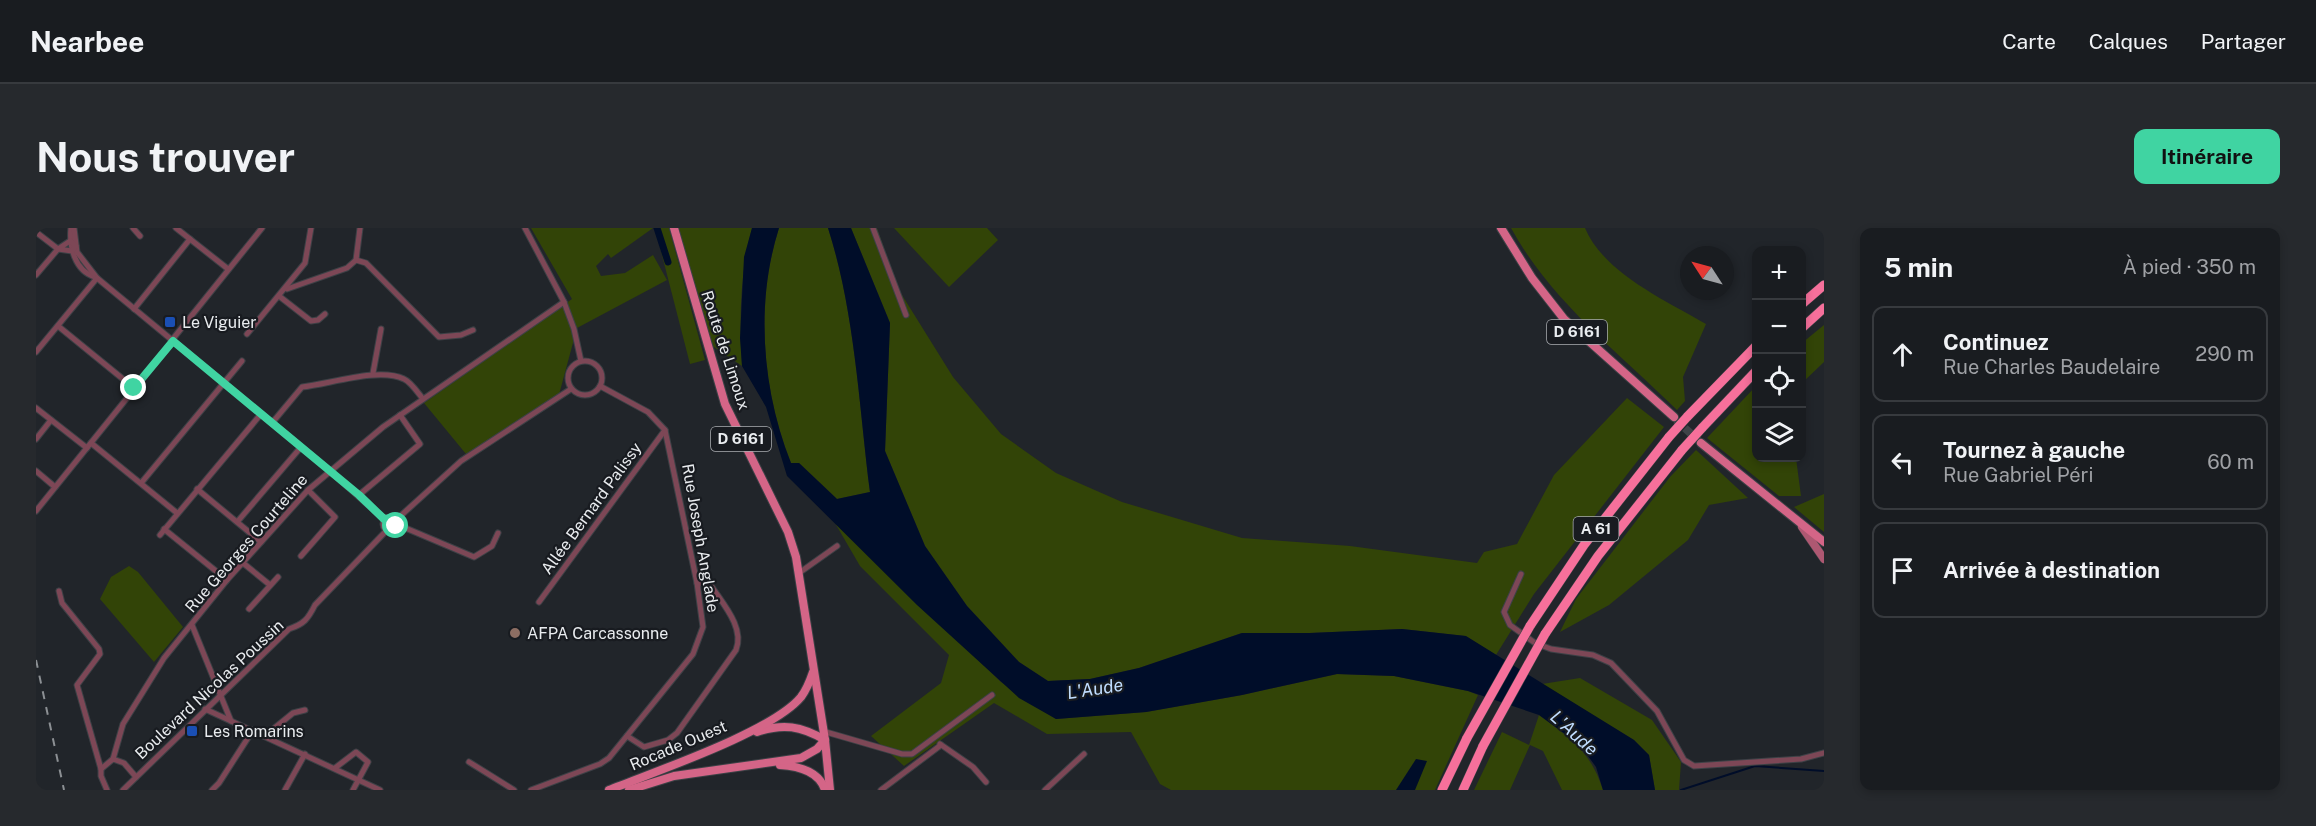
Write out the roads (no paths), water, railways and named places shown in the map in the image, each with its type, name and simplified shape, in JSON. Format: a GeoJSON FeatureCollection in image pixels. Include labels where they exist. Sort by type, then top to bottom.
{"type":"FeatureCollection","features":[{"type":"Feature","properties":{"kind":"highway"},"geometry":{"type":"LineString","coordinates":[[1806,301],[1824,285]]}},
{"type":"Feature","properties":{"kind":"highway"},"geometry":{"type":"LineString","coordinates":[[1806,324],[1824,308]]}},
{"type":"Feature","properties":{"kind":"highway","name":"A 61"},"geometry":{"type":"LineString","coordinates":[[1442,790],[1467,738],[1530,626],[1584,545],[1670,436],[1752,350]]}},
{"type":"Feature","properties":{"kind":"highway","name":"A 61"},"geometry":{"type":"LineString","coordinates":[[1463,790],[1483,746],[1545,634],[1598,556],[1682,450],[1752,375]]}},
{"type":"Feature","properties":{"kind":"main road","name":"Route de Limoux"},"geometry":{"type":"LineString","coordinates":[[674,228],[725,404],[788,532],[799,573],[811,647]]}},
{"type":"Feature","properties":{"kind":"main road","name":"D 6161"},"geometry":{"type":"LineString","coordinates":[[1501,228],[1532,278],[1564,319],[1674,417]]}},
{"type":"Feature","properties":{"kind":"main road"},"geometry":{"type":"LineString","coordinates":[[1701,442],[1824,542]]}},
{"type":"Feature","properties":{"kind":"main road"},"geometry":{"type":"LineString","coordinates":[[1800,524],[1824,559]]}},
{"type":"Feature","properties":{"kind":"main road","name":"D 6161"},"geometry":{"type":"LineString","coordinates":[[811,647],[813,670],[828,736]]}},
{"type":"Feature","properties":{"kind":"main road","name":"D 6161"},"geometry":{"type":"LineString","coordinates":[[811,647],[818,667],[828,736]]}},
{"type":"Feature","properties":{"kind":"main road","name":"Rocade Ouest"},"geometry":{"type":"LineString","coordinates":[[609,790],[721,744],[780,715],[800,698],[813,670]]}},
{"type":"Feature","properties":{"kind":"main road"},"geometry":{"type":"LineString","coordinates":[[721,744],[769,728],[787,725],[828,736],[830,790]]}},
{"type":"Feature","properties":{"kind":"main road","name":"Rocade Ouest"},"geometry":{"type":"LineString","coordinates":[[628,790],[674,776],[765,765],[810,754],[828,736]]}},
{"type":"Feature","properties":{"kind":"main road","name":"Rocade Ouest"},"geometry":{"type":"LineString","coordinates":[[765,765],[804,769],[814,775],[825,790]]}},
{"type":"Feature","properties":{"kind":"street"},"geometry":{"type":"LineString","coordinates":[[72,228],[70,241],[74,248]]}},
{"type":"Feature","properties":{"kind":"street"},"geometry":{"type":"LineString","coordinates":[[72,228],[77,263],[225,383],[359,495],[384,519]]}},
{"type":"Feature","properties":{"kind":"street"},"geometry":{"type":"LineString","coordinates":[[133,228],[140,236]]}},
{"type":"Feature","properties":{"kind":"street"},"geometry":{"type":"LineString","coordinates":[[176,228],[228,269]]}},
{"type":"Feature","properties":{"kind":"street"},"geometry":{"type":"LineString","coordinates":[[36,511],[262,228]]}},
{"type":"Feature","properties":{"kind":"street"},"geometry":{"type":"LineString","coordinates":[[247,334],[305,263],[311,228]]}},
{"type":"Feature","properties":{"kind":"street"},"geometry":{"type":"LineString","coordinates":[[285,289],[347,268],[356,260],[360,228]]}},
{"type":"Feature","properties":{"kind":"street"},"geometry":{"type":"LineString","coordinates":[[525,228],[564,302],[574,328],[581,361]]}},
{"type":"Feature","properties":{"kind":"street"},"geometry":{"type":"LineString","coordinates":[[873,228],[906,315]]}},
{"type":"Feature","properties":{"kind":"street"},"geometry":{"type":"LineString","coordinates":[[36,232],[58,249],[74,248]]}},
{"type":"Feature","properties":{"kind":"street"},"geometry":{"type":"LineString","coordinates":[[134,309],[190,238]]}},
{"type":"Feature","properties":{"kind":"street"},"geometry":{"type":"LineString","coordinates":[[36,276],[58,249],[70,241]]}},
{"type":"Feature","properties":{"kind":"street"},"geometry":{"type":"LineString","coordinates":[[356,260],[366,263],[439,337],[461,335],[473,330]]}},
{"type":"Feature","properties":{"kind":"street"},"geometry":{"type":"LineString","coordinates":[[36,352],[97,278]]}},
{"type":"Feature","properties":{"kind":"street"},"geometry":{"type":"LineString","coordinates":[[279,296],[310,321],[318,320],[324,314]]}},
{"type":"Feature","properties":{"kind":"street","name":"Rue Georges Courteline"},"geometry":{"type":"LineString","coordinates":[[112,759],[123,724],[164,658],[227,580],[308,490],[400,415],[564,302]]}},
{"type":"Feature","properties":{"kind":"street"},"geometry":{"type":"LineString","coordinates":[[57,326],[134,388]]}},
{"type":"Feature","properties":{"kind":"street"},"geometry":{"type":"LineString","coordinates":[[373,373],[381,329]]}},
{"type":"Feature","properties":{"kind":"street"},"geometry":{"type":"LineString","coordinates":[[142,482],[242,361]]}},
{"type":"Feature","properties":{"kind":"street"},"geometry":{"type":"LineString","coordinates":[[581,361],[592,362],[597,366],[602,378],[600,386],[586,395],[571,388],[569,372],[581,361]]}},
{"type":"Feature","properties":{"kind":"street"},"geometry":{"type":"LineString","coordinates":[[272,423],[302,387],[331,384],[373,373],[404,379],[423,399]]}},
{"type":"Feature","properties":{"kind":"street"},"geometry":{"type":"LineString","coordinates":[[600,386],[648,412],[665,430]]}},
{"type":"Feature","properties":{"kind":"street"},"geometry":{"type":"LineString","coordinates":[[384,519],[383,525],[387,530],[393,530],[396,522],[461,461],[571,388]]}},
{"type":"Feature","properties":{"kind":"street"},"geometry":{"type":"LineString","coordinates":[[36,408],[87,448]]}},
{"type":"Feature","properties":{"kind":"street"},"geometry":{"type":"LineString","coordinates":[[227,580],[162,532],[261,414]]}},
{"type":"Feature","properties":{"kind":"street"},"geometry":{"type":"LineString","coordinates":[[359,495],[420,444],[400,415]]}},
{"type":"Feature","properties":{"kind":"street"},"geometry":{"type":"LineString","coordinates":[[36,439],[51,420]]}},
{"type":"Feature","properties":{"kind":"street","name":"Rue Joseph Anglade"},"geometry":{"type":"LineString","coordinates":[[531,790],[600,764],[627,736],[693,654],[699,641],[703,627],[697,584],[665,430]]}},
{"type":"Feature","properties":{"kind":"street","name":"Allée Bernard Palissy"},"geometry":{"type":"LineString","coordinates":[[539,602],[665,430]]}},
{"type":"Feature","properties":{"kind":"street"},"geometry":{"type":"LineString","coordinates":[[92,443],[177,513]]}},
{"type":"Feature","properties":{"kind":"street"},"geometry":{"type":"LineString","coordinates":[[238,521],[301,447]]}},
{"type":"Feature","properties":{"kind":"street"},"geometry":{"type":"LineString","coordinates":[[36,471],[55,487]]}},
{"type":"Feature","properties":{"kind":"street"},"geometry":{"type":"LineString","coordinates":[[197,489],[261,542]]}},
{"type":"Feature","properties":{"kind":"street"},"geometry":{"type":"LineString","coordinates":[[301,556],[335,517],[308,490]]}},
{"type":"Feature","properties":{"kind":"street"},"geometry":{"type":"LineString","coordinates":[[384,519],[390,517],[396,522],[474,557],[492,546],[498,533]]}},
{"type":"Feature","properties":{"kind":"street","name":"Boulevard Nicolas Poussin"},"geometry":{"type":"LineString","coordinates":[[123,790],[289,629],[302,625],[309,618],[315,605],[387,530]]}},
{"type":"Feature","properties":{"kind":"street"},"geometry":{"type":"LineString","coordinates":[[799,573],[837,546]]}},
{"type":"Feature","properties":{"kind":"street"},"geometry":{"type":"LineString","coordinates":[[243,563],[270,585]]}},
{"type":"Feature","properties":{"kind":"street"},"geometry":{"type":"LineString","coordinates":[[1521,574],[1504,612],[1510,626],[1535,643],[1551,649],[1593,655],[1611,663],[1657,711],[1684,760],[1694,766],[1801,759],[1824,753]]}},
{"type":"Feature","properties":{"kind":"street"},"geometry":{"type":"LineString","coordinates":[[249,609],[278,576]]}},
{"type":"Feature","properties":{"kind":"street"},"geometry":{"type":"LineString","coordinates":[[627,736],[644,747],[668,740],[677,733],[736,650],[740,641],[736,627],[710,584],[697,584]]}},
{"type":"Feature","properties":{"kind":"street"},"geometry":{"type":"LineString","coordinates":[[59,591],[62,603],[99,649],[100,654],[95,664],[77,685],[101,776],[107,790]]}},
{"type":"Feature","properties":{"kind":"street"},"geometry":{"type":"LineString","coordinates":[[192,626],[231,720]]}},
{"type":"Feature","properties":{"kind":"street"},"geometry":{"type":"LineString","coordinates":[[828,736],[902,754],[912,754],[992,695]]}},
{"type":"Feature","properties":{"kind":"street"},"geometry":{"type":"LineString","coordinates":[[205,709],[266,735],[380,790]]}},
{"type":"Feature","properties":{"kind":"street"},"geometry":{"type":"LineString","coordinates":[[266,735],[293,713],[305,710]]}},
{"type":"Feature","properties":{"kind":"street"},"geometry":{"type":"LineString","coordinates":[[212,790],[219,783],[253,730]]}},
{"type":"Feature","properties":{"kind":"street"},"geometry":{"type":"LineString","coordinates":[[934,740],[973,767],[986,782]]}},
{"type":"Feature","properties":{"kind":"street"},"geometry":{"type":"LineString","coordinates":[[881,790],[941,745]]}},
{"type":"Feature","properties":{"kind":"street"},"geometry":{"type":"LineString","coordinates":[[335,768],[356,752],[368,762],[353,790]]}},
{"type":"Feature","properties":{"kind":"street"},"geometry":{"type":"LineString","coordinates":[[285,790],[305,754]]}},
{"type":"Feature","properties":{"kind":"street"},"geometry":{"type":"LineString","coordinates":[[1045,790],[1084,754]]}},
{"type":"Feature","properties":{"kind":"street"},"geometry":{"type":"LineString","coordinates":[[101,769],[112,759],[124,763],[136,777]]}},
{"type":"Feature","properties":{"kind":"street"},"geometry":{"type":"LineString","coordinates":[[469,762],[514,790]]}},
{"type":"Feature","properties":{"kind":"water","name":"L'Aude"},"geometry":{"type":"Polygon","coordinates":[[[752,228],[779,228],[771,257],[767,286],[765,346],[774,406],[791,463],[799,463],[837,499],[870,492],[850,326],[828,228],[851,228],[890,323],[885,451],[925,546],[967,606],[1019,662],[1048,681],[1090,679],[1139,668],[1242,633],[1402,629],[1466,636],[1634,740],[1649,755],[1655,790],[1603,790],[1596,767],[1580,745],[1539,715],[1468,691],[1394,676],[1337,674],[1242,695],[1146,712],[1056,719],[1019,698],[917,605],[787,476],[766,407],[742,366],[740,338],[744,257],[752,228]]]}},
{"type":"Feature","properties":{"kind":"water"},"geometry":{"type":"Polygon","coordinates":[[[1416,759],[1427,761],[1415,790],[1396,790],[1416,759]]]}},
{"type":"Feature","properties":{"kind":"waterway"},"geometry":{"type":"LineString","coordinates":[[657,228],[668,262]]}},
{"type":"Feature","properties":{"kind":"waterway"},"geometry":{"type":"LineString","coordinates":[[1681,790],[1755,766],[1824,771]]}},
{"type":"Feature","properties":{"kind":"tunnel"},"geometry":{"type":"LineString","coordinates":[[1676,420],[1701,443]]}},
{"type":"Feature","properties":{"kind":"railway"},"geometry":{"type":"LineString","coordinates":[[36,660],[64,790]]}},
{"type":"Feature","properties":{"kind":"place","name":"Le Viguier"},"geometry":{"type":"Point","coordinates":[170,322]}},
{"type":"Feature","properties":{"kind":"place","name":"AFPA Carcassonne"},"geometry":{"type":"Point","coordinates":[515,633]}},
{"type":"Feature","properties":{"kind":"place","name":"Les Romarins"},"geometry":{"type":"Point","coordinates":[192,731]}}]}
